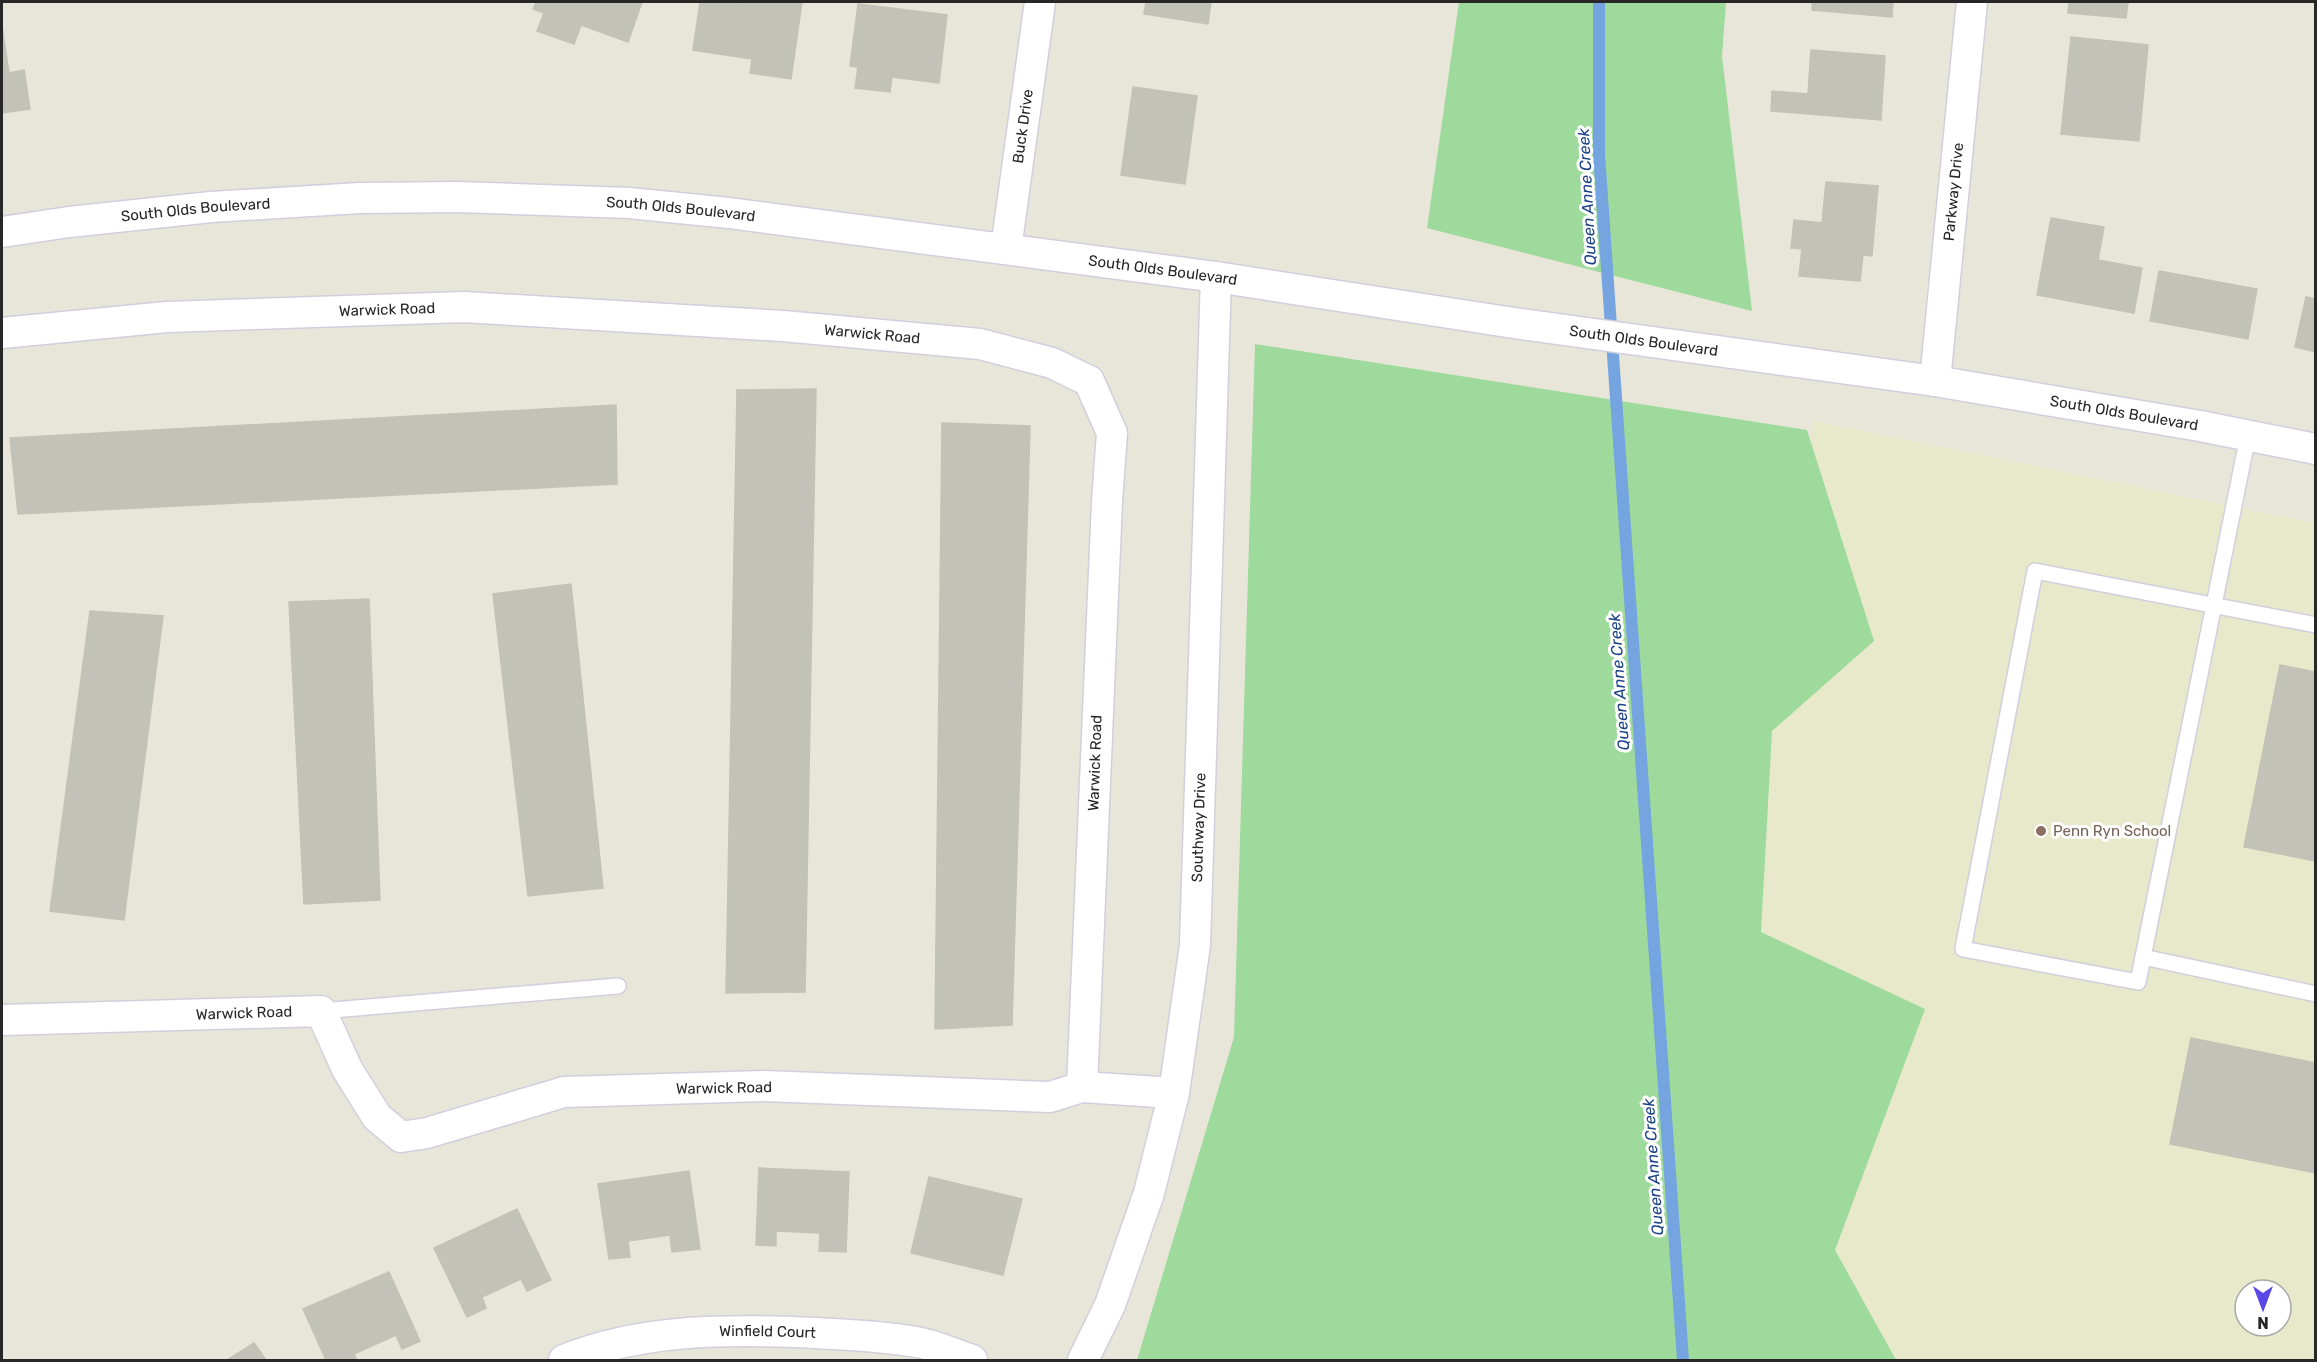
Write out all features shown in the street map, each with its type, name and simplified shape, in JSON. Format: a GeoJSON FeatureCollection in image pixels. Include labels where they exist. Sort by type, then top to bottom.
{"type":"FeatureCollection","features":[{"type":"Feature","properties":{"kind":"street","name":"Buck Drive"},"geometry":{"type":"LineString","coordinates":[[1006,249],[1040,2]]}},
{"type":"Feature","properties":{"kind":"street","name":"Parkway Drive"},"geometry":{"type":"LineString","coordinates":[[1935,381],[1972,2]]}},
{"type":"Feature","properties":{"kind":"street","name":"South Olds Boulevard"},"geometry":{"type":"LineString","coordinates":[[2,232],[69,222],[211,207],[360,198],[457,197],[640,204],[729,213],[1216,277],[1514,323],[1935,381],[2316,449]]}},
{"type":"Feature","properties":{"kind":"street","name":"Southway Drive"},"geometry":{"type":"LineString","coordinates":[[1083,1360],[1110,1305],[1149,1193],[1174,1093],[1195,945],[1216,277]]}},
{"type":"Feature","properties":{"kind":"street","name":"Warwick Road"},"geometry":{"type":"LineString","coordinates":[[2,333],[167,317],[465,307],[783,326],[980,344],[1052,363],[1089,381],[1112,433],[1106,513],[1082,1087],[1050,1097],[764,1086],[564,1092],[427,1133],[402,1137],[377,1117],[347,1069],[321,1011],[2,1020]]}},
{"type":"Feature","properties":{"kind":"street"},"geometry":{"type":"LineString","coordinates":[[1082,1087],[1174,1093]]}},
{"type":"Feature","properties":{"kind":"street","name":"Winfield Court"},"geometry":{"type":"LineString","coordinates":[[564,1360],[608,1345],[683,1333],[746,1329],[875,1336],[918,1342],[972,1360]]}},
{"type":"Feature","properties":{"kind":"lane"},"geometry":{"type":"LineString","coordinates":[[2248,436],[2214,605],[2138,982],[1963,949],[2035,571],[2214,605],[2316,625]]}},
{"type":"Feature","properties":{"kind":"lane"},"geometry":{"type":"LineString","coordinates":[[2143,957],[2316,994]]}},
{"type":"Feature","properties":{"kind":"lane"},"geometry":{"type":"LineString","coordinates":[[321,1011],[618,986]]}},
{"type":"Feature","properties":{"kind":"shaded area","name":"Penn Ryn School"},"geometry":{"type":"Polygon","coordinates":[[[1814,421],[2315,523],[2315,1360],[1896,1360],[1835,1250],[1761,932],[1772,731],[1814,421]]]}},
{"type":"Feature","properties":{"kind":"green space"},"geometry":{"type":"Polygon","coordinates":[[[1459,2],[1726,2],[1722,56],[1752,311],[1427,228],[1459,2]]]}},
{"type":"Feature","properties":{"kind":"green space"},"geometry":{"type":"Polygon","coordinates":[[[1255,344],[1807,430],[1874,641],[1772,731],[1761,932],[1925,1009],[1835,1250],[1896,1360],[1137,1360],[1234,1037],[1255,344]]]}},
{"type":"Feature","properties":{"kind":"building"},"geometry":{"type":"Polygon","coordinates":[[[536,2],[642,2],[628,42],[581,25],[574,44],[537,31],[544,13],[533,9],[536,2]]]}},
{"type":"Feature","properties":{"kind":"building"},"geometry":{"type":"Polygon","coordinates":[[[700,2],[739,4],[739,2],[802,2],[791,79],[750,73],[752,59],[693,50],[700,2]]]}},
{"type":"Feature","properties":{"kind":"building"},"geometry":{"type":"Polygon","coordinates":[[[1146,2],[1211,2],[1208,24],[1144,14],[1146,2]]]}},
{"type":"Feature","properties":{"kind":"building"},"geometry":{"type":"Polygon","coordinates":[[[1812,2],[1893,2],[1892,17],[1812,10],[1812,2]]]}},
{"type":"Feature","properties":{"kind":"building"},"geometry":{"type":"Polygon","coordinates":[[[2069,2],[2128,2],[2126,18],[2068,13],[2069,2]]]}},
{"type":"Feature","properties":{"kind":"building"},"geometry":{"type":"Polygon","coordinates":[[[858,4],[947,15],[939,83],[892,77],[890,92],[855,88],[858,67],[850,66],[858,4]]]}},
{"type":"Feature","properties":{"kind":"building"},"geometry":{"type":"Polygon","coordinates":[[[2,26],[9,73],[24,70],[30,109],[2,113],[2,26]]]}},
{"type":"Feature","properties":{"kind":"building"},"geometry":{"type":"Polygon","coordinates":[[[2071,37],[2148,45],[2139,141],[2061,134],[2071,37]]]}},
{"type":"Feature","properties":{"kind":"building"},"geometry":{"type":"Polygon","coordinates":[[[1811,50],[1885,56],[1881,120],[1771,111],[1772,91],[1808,94],[1811,50]]]}},
{"type":"Feature","properties":{"kind":"building"},"geometry":{"type":"Polygon","coordinates":[[[1133,87],[1197,96],[1185,184],[1121,175],[1133,87]]]}},
{"type":"Feature","properties":{"kind":"building"},"geometry":{"type":"Polygon","coordinates":[[[1826,182],[1878,186],[1872,256],[1863,255],[1860,281],[1799,276],[1802,249],[1791,248],[1794,220],[1822,223],[1826,182]]]}},
{"type":"Feature","properties":{"kind":"building"},"geometry":{"type":"Polygon","coordinates":[[[2051,218],[2104,227],[2098,260],[2142,268],[2134,313],[2037,295],[2051,218]]]}},
{"type":"Feature","properties":{"kind":"building"},"geometry":{"type":"Polygon","coordinates":[[[2159,271],[2257,289],[2248,339],[2150,321],[2159,271]]]}},
{"type":"Feature","properties":{"kind":"building"},"geometry":{"type":"Polygon","coordinates":[[[2306,297],[2316,299],[2316,352],[2295,347],[2306,297]]]}},
{"type":"Feature","properties":{"kind":"building"},"geometry":{"type":"Polygon","coordinates":[[[816,389],[805,992],[726,993],[737,390],[816,389]]]}},
{"type":"Feature","properties":{"kind":"building"},"geometry":{"type":"Polygon","coordinates":[[[616,405],[617,484],[18,514],[10,438],[616,405]]]}},
{"type":"Feature","properties":{"kind":"building"},"geometry":{"type":"Polygon","coordinates":[[[942,423],[1030,426],[1012,1025],[935,1029],[942,423]]]}},
{"type":"Feature","properties":{"kind":"building"},"geometry":{"type":"Polygon","coordinates":[[[571,584],[603,888],[528,896],[493,594],[571,584]]]}},
{"type":"Feature","properties":{"kind":"building"},"geometry":{"type":"Polygon","coordinates":[[[369,599],[380,900],[304,904],[289,602],[369,599]]]}},
{"type":"Feature","properties":{"kind":"building"},"geometry":{"type":"Polygon","coordinates":[[[90,611],[163,616],[124,920],[50,911],[90,611]]]}},
{"type":"Feature","properties":{"kind":"building"},"geometry":{"type":"Polygon","coordinates":[[[2280,665],[2316,672],[2316,861],[2244,847],[2280,665]]]}},
{"type":"Feature","properties":{"kind":"building"},"geometry":{"type":"Polygon","coordinates":[[[2191,1038],[2316,1063],[2316,1173],[2170,1144],[2191,1038]]]}},
{"type":"Feature","properties":{"kind":"building"},"geometry":{"type":"Polygon","coordinates":[[[759,1168],[849,1172],[846,1252],[819,1251],[820,1233],[776,1231],[776,1246],[756,1245],[759,1168]]]}},
{"type":"Feature","properties":{"kind":"building"},"geometry":{"type":"Polygon","coordinates":[[[689,1171],[700,1249],[672,1252],[670,1235],[628,1241],[630,1257],[609,1259],[598,1184],[689,1171]]]}},
{"type":"Feature","properties":{"kind":"building"},"geometry":{"type":"Polygon","coordinates":[[[929,1177],[1022,1199],[1003,1275],[911,1253],[929,1177]]]}},
{"type":"Feature","properties":{"kind":"building"},"geometry":{"type":"Polygon","coordinates":[[[517,1209],[551,1280],[527,1291],[521,1279],[482,1297],[486,1308],[467,1317],[434,1248],[517,1209]]]}},
{"type":"Feature","properties":{"kind":"building"},"geometry":{"type":"Polygon","coordinates":[[[389,1272],[420,1341],[402,1349],[396,1335],[354,1354],[357,1360],[326,1360],[303,1309],[389,1272]]]}},
{"type":"Feature","properties":{"kind":"building"},"geometry":{"type":"Polygon","coordinates":[[[254,1343],[266,1360],[227,1360],[254,1343]]]}},
{"type":"Feature","properties":{"kind":"waterway","name":"Queen Anne Creek"},"geometry":{"type":"LineString","coordinates":[[1599,2],[1599,154],[1683,1360]]}},
{"type":"Feature","properties":{"kind":"place","name":"Penn Ryn School"},"geometry":{"type":"Point","coordinates":[2041,831]}}]}
